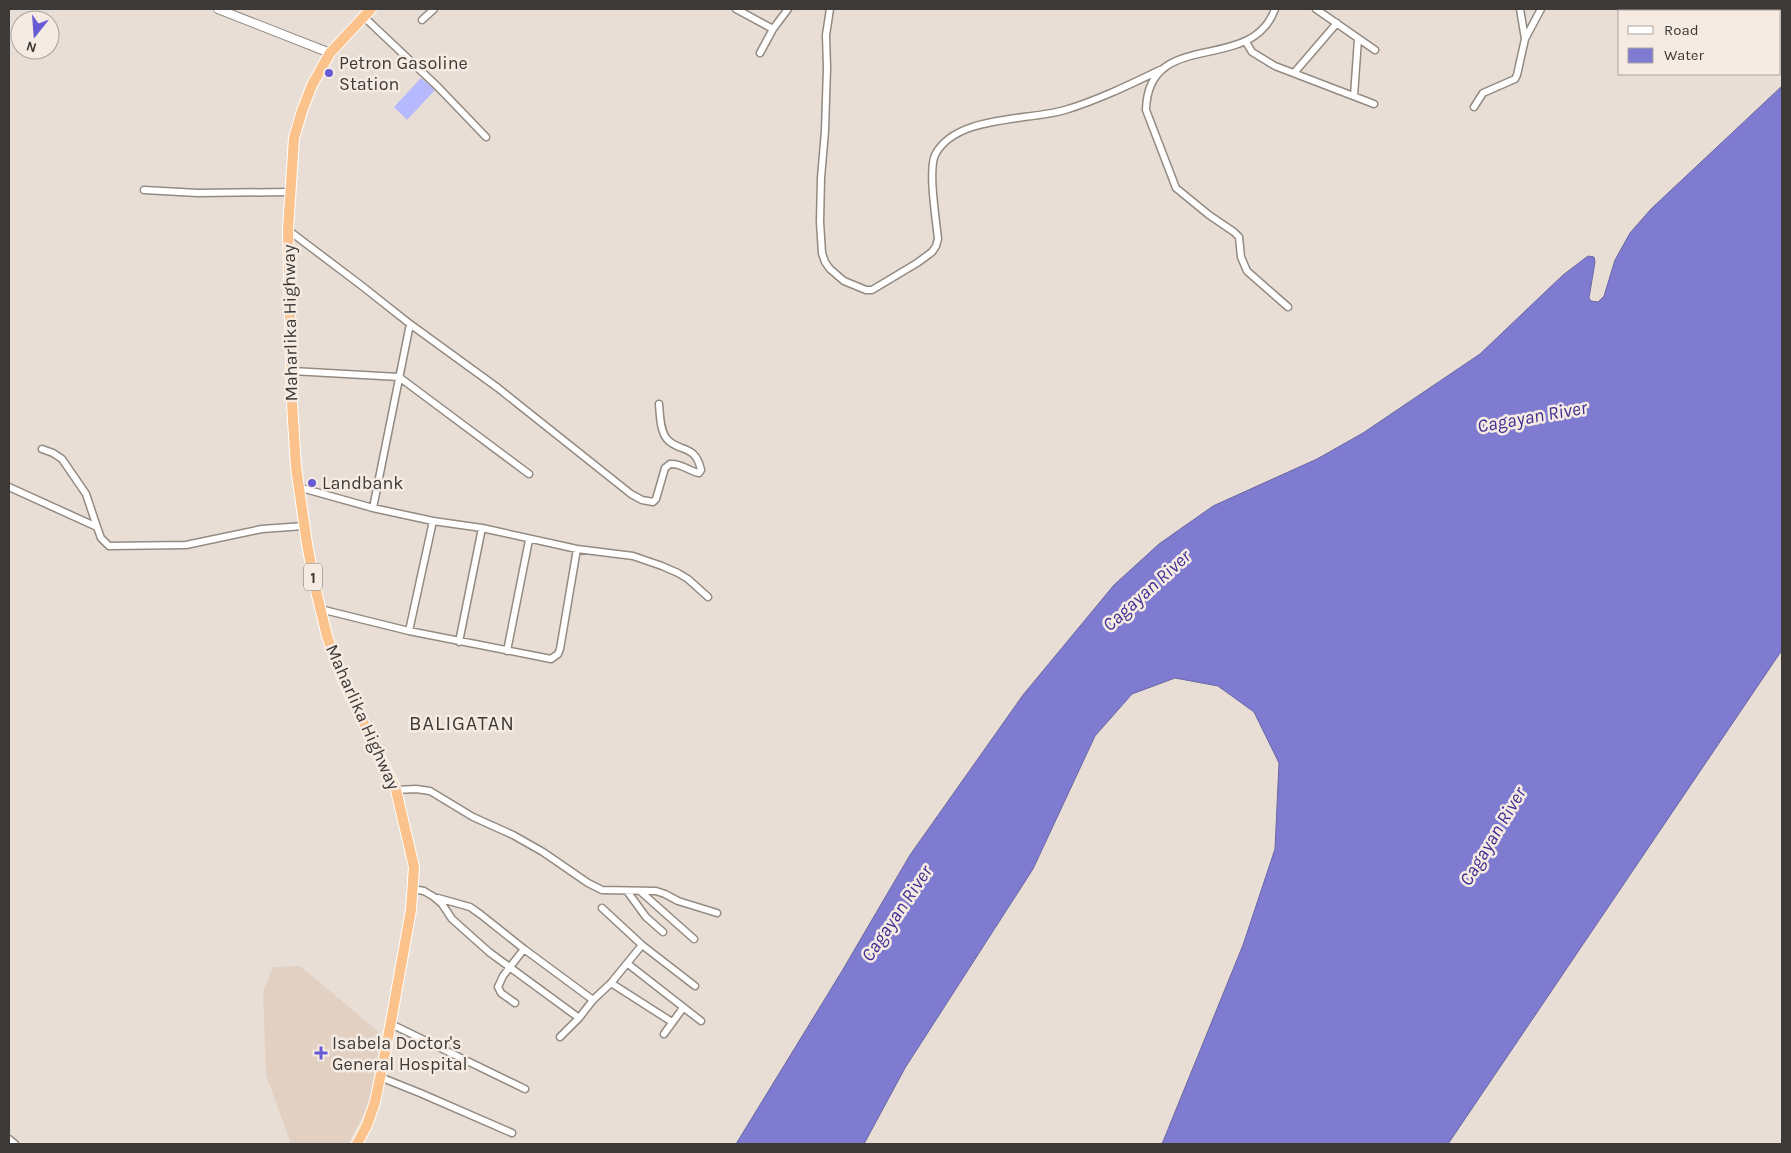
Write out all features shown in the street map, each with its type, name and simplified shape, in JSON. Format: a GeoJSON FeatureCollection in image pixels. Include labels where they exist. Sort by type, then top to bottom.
{"type":"FeatureCollection","features":[{"type":"Feature","properties":{"kind":"highway","name":"Maharlika Highway"},"geometry":{"type":"LineString","coordinates":[[357,1144],[370,1117],[391,1024],[413,888],[414,867],[396,790],[343,680],[320,609],[304,526],[295,458],[288,230],[294,138],[312,85],[330,53],[367,12]]}},
{"type":"Feature","properties":{"kind":"street"},"geometry":{"type":"LineString","coordinates":[[218,9],[330,53]]}},
{"type":"Feature","properties":{"kind":"street"},"geometry":{"type":"LineString","coordinates":[[422,20],[434,9]]}},
{"type":"Feature","properties":{"kind":"street"},"geometry":{"type":"LineString","coordinates":[[736,9],[773,28]]}},
{"type":"Feature","properties":{"kind":"street"},"geometry":{"type":"LineString","coordinates":[[760,54],[773,28],[788,9]]}},
{"type":"Feature","properties":{"kind":"street"},"geometry":{"type":"LineString","coordinates":[[830,9],[826,36],[825,131],[821,178],[820,222],[822,253],[830,269],[837,275],[850,284],[866,290],[878,287],[917,263],[932,252],[936,246],[938,238],[933,162],[939,149],[948,139],[960,132],[996,121],[1063,111],[1102,98],[1183,58],[1231,48],[1254,37],[1267,23],[1275,9]]}},
{"type":"Feature","properties":{"kind":"street"},"geometry":{"type":"LineString","coordinates":[[1316,9],[1375,50]]}},
{"type":"Feature","properties":{"kind":"street"},"geometry":{"type":"LineString","coordinates":[[1520,9],[1525,38]]}},
{"type":"Feature","properties":{"kind":"street"},"geometry":{"type":"LineString","coordinates":[[1474,107],[1483,93],[1515,79],[1525,38],[1541,9]]}},
{"type":"Feature","properties":{"kind":"street"},"geometry":{"type":"LineString","coordinates":[[367,12],[486,138]]}},
{"type":"Feature","properties":{"kind":"street"},"geometry":{"type":"LineString","coordinates":[[1294,72],[1337,23]]}},
{"type":"Feature","properties":{"kind":"street"},"geometry":{"type":"LineString","coordinates":[[1354,96],[1358,39]]}},
{"type":"Feature","properties":{"kind":"street"},"geometry":{"type":"LineString","coordinates":[[1246,42],[1252,52],[1275,66],[1374,104]]}},
{"type":"Feature","properties":{"kind":"street"},"geometry":{"type":"LineString","coordinates":[[1160,70],[1152,83],[1146,99],[1146,110],[1176,188],[1208,215],[1234,232],[1238,237],[1241,257],[1248,271],[1288,307]]}},
{"type":"Feature","properties":{"kind":"street"},"geometry":{"type":"LineString","coordinates":[[144,190],[198,193],[289,192]]}},
{"type":"Feature","properties":{"kind":"street"},"geometry":{"type":"LineString","coordinates":[[288,230],[410,324],[498,388],[631,494],[653,502],[656,499],[665,468],[670,464],[682,465],[699,474],[701,470],[698,460],[691,451],[674,444],[666,438],[659,404]]}},
{"type":"Feature","properties":{"kind":"street"},"geometry":{"type":"LineString","coordinates":[[373,508],[410,324]]}},
{"type":"Feature","properties":{"kind":"street"},"geometry":{"type":"LineString","coordinates":[[292,371],[399,377],[530,474]]}},
{"type":"Feature","properties":{"kind":"street"},"geometry":{"type":"LineString","coordinates":[[42,449],[62,459],[86,494],[101,538],[109,546],[186,545],[262,529],[304,526]]}},
{"type":"Feature","properties":{"kind":"street"},"geometry":{"type":"LineString","coordinates":[[9,487],[97,527]]}},
{"type":"Feature","properties":{"kind":"street"},"geometry":{"type":"LineString","coordinates":[[298,487],[373,508],[482,528],[577,550],[632,556],[662,566],[688,579],[708,597]]}},
{"type":"Feature","properties":{"kind":"street"},"geometry":{"type":"LineString","coordinates":[[409,631],[433,520]]}},
{"type":"Feature","properties":{"kind":"street"},"geometry":{"type":"LineString","coordinates":[[459,642],[482,528]]}},
{"type":"Feature","properties":{"kind":"street"},"geometry":{"type":"LineString","coordinates":[[507,651],[529,540]]}},
{"type":"Feature","properties":{"kind":"street"},"geometry":{"type":"LineString","coordinates":[[320,609],[459,642],[551,659],[558,654],[577,550]]}},
{"type":"Feature","properties":{"kind":"street"},"geometry":{"type":"LineString","coordinates":[[396,790],[422,789],[430,791],[473,817],[513,835],[543,852],[602,890],[656,891],[678,901],[717,913]]}},
{"type":"Feature","properties":{"kind":"street"},"geometry":{"type":"LineString","coordinates":[[413,888],[424,891],[434,897],[442,904],[452,919],[489,952],[579,1018]]}},
{"type":"Feature","properties":{"kind":"street"},"geometry":{"type":"LineString","coordinates":[[627,891],[646,917],[663,932]]}},
{"type":"Feature","properties":{"kind":"street"},"geometry":{"type":"LineString","coordinates":[[640,891],[694,938]]}},
{"type":"Feature","properties":{"kind":"street"},"geometry":{"type":"LineString","coordinates":[[434,897],[470,908],[480,914],[593,1000]]}},
{"type":"Feature","properties":{"kind":"street"},"geometry":{"type":"LineString","coordinates":[[602,908],[642,945],[695,986]]}},
{"type":"Feature","properties":{"kind":"street"},"geometry":{"type":"LineString","coordinates":[[560,1037],[579,1018],[593,1000],[611,984],[642,945]]}},
{"type":"Feature","properties":{"kind":"street"},"geometry":{"type":"LineString","coordinates":[[515,1002],[501,993],[498,986],[503,976],[524,949]]}},
{"type":"Feature","properties":{"kind":"street"},"geometry":{"type":"LineString","coordinates":[[628,964],[701,1021]]}},
{"type":"Feature","properties":{"kind":"street"},"geometry":{"type":"LineString","coordinates":[[611,984],[672,1022]]}},
{"type":"Feature","properties":{"kind":"street"},"geometry":{"type":"LineString","coordinates":[[664,1034],[683,1008]]}},
{"type":"Feature","properties":{"kind":"street"},"geometry":{"type":"LineString","coordinates":[[391,1024],[525,1089]]}},
{"type":"Feature","properties":{"kind":"street"},"geometry":{"type":"LineString","coordinates":[[380,1077],[512,1134]]}},
{"type":"Feature","properties":{"kind":"street"},"geometry":{"type":"LineString","coordinates":[[9,1139],[15,1144]]}},
{"type":"Feature","properties":{"kind":"shaded area"},"geometry":{"type":"Polygon","coordinates":[[[421,78],[435,90],[407,120],[394,107],[421,78]]]}},
{"type":"Feature","properties":{"kind":"shaded area","name":"Isabela Doctor's General Hospital"},"geometry":{"type":"Polygon","coordinates":[[[300,966],[379,1032],[376,1073],[367,1108],[348,1144],[291,1144],[266,1075],[263,992],[273,967],[300,966]]]}},
{"type":"Feature","properties":{"kind":"water","name":"Cagayan River"},"geometry":{"type":"Polygon","coordinates":[[[1782,86],[1782,650],[1448,1144],[1162,1144],[1243,945],[1275,849],[1279,763],[1254,712],[1218,686],[1175,678],[1132,694],[1095,736],[1033,869],[905,1068],[864,1144],[736,1144],[842,971],[910,855],[1023,695],[1114,585],[1159,544],[1213,506],[1317,459],[1363,433],[1480,354],[1563,275],[1588,256],[1594,257],[1595,262],[1589,298],[1591,301],[1598,302],[1604,296],[1615,260],[1630,233],[1651,209],[1782,86]]]}},
{"type":"Feature","properties":{"kind":"place","name":"Petron Gasoline Station"},"geometry":{"type":"Point","coordinates":[329,73]}},
{"type":"Feature","properties":{"kind":"place","name":"Landbank"},"geometry":{"type":"Point","coordinates":[312,483]}},
{"type":"Feature","properties":{"kind":"place","name":"Isabela Doctor's General Hospital"},"geometry":{"type":"Point","coordinates":[321,1053]}},
{"type":"Feature","properties":{"kind":"district","name":"BALIGATAN"},"geometry":{"type":"Point","coordinates":[462,723]}}]}
